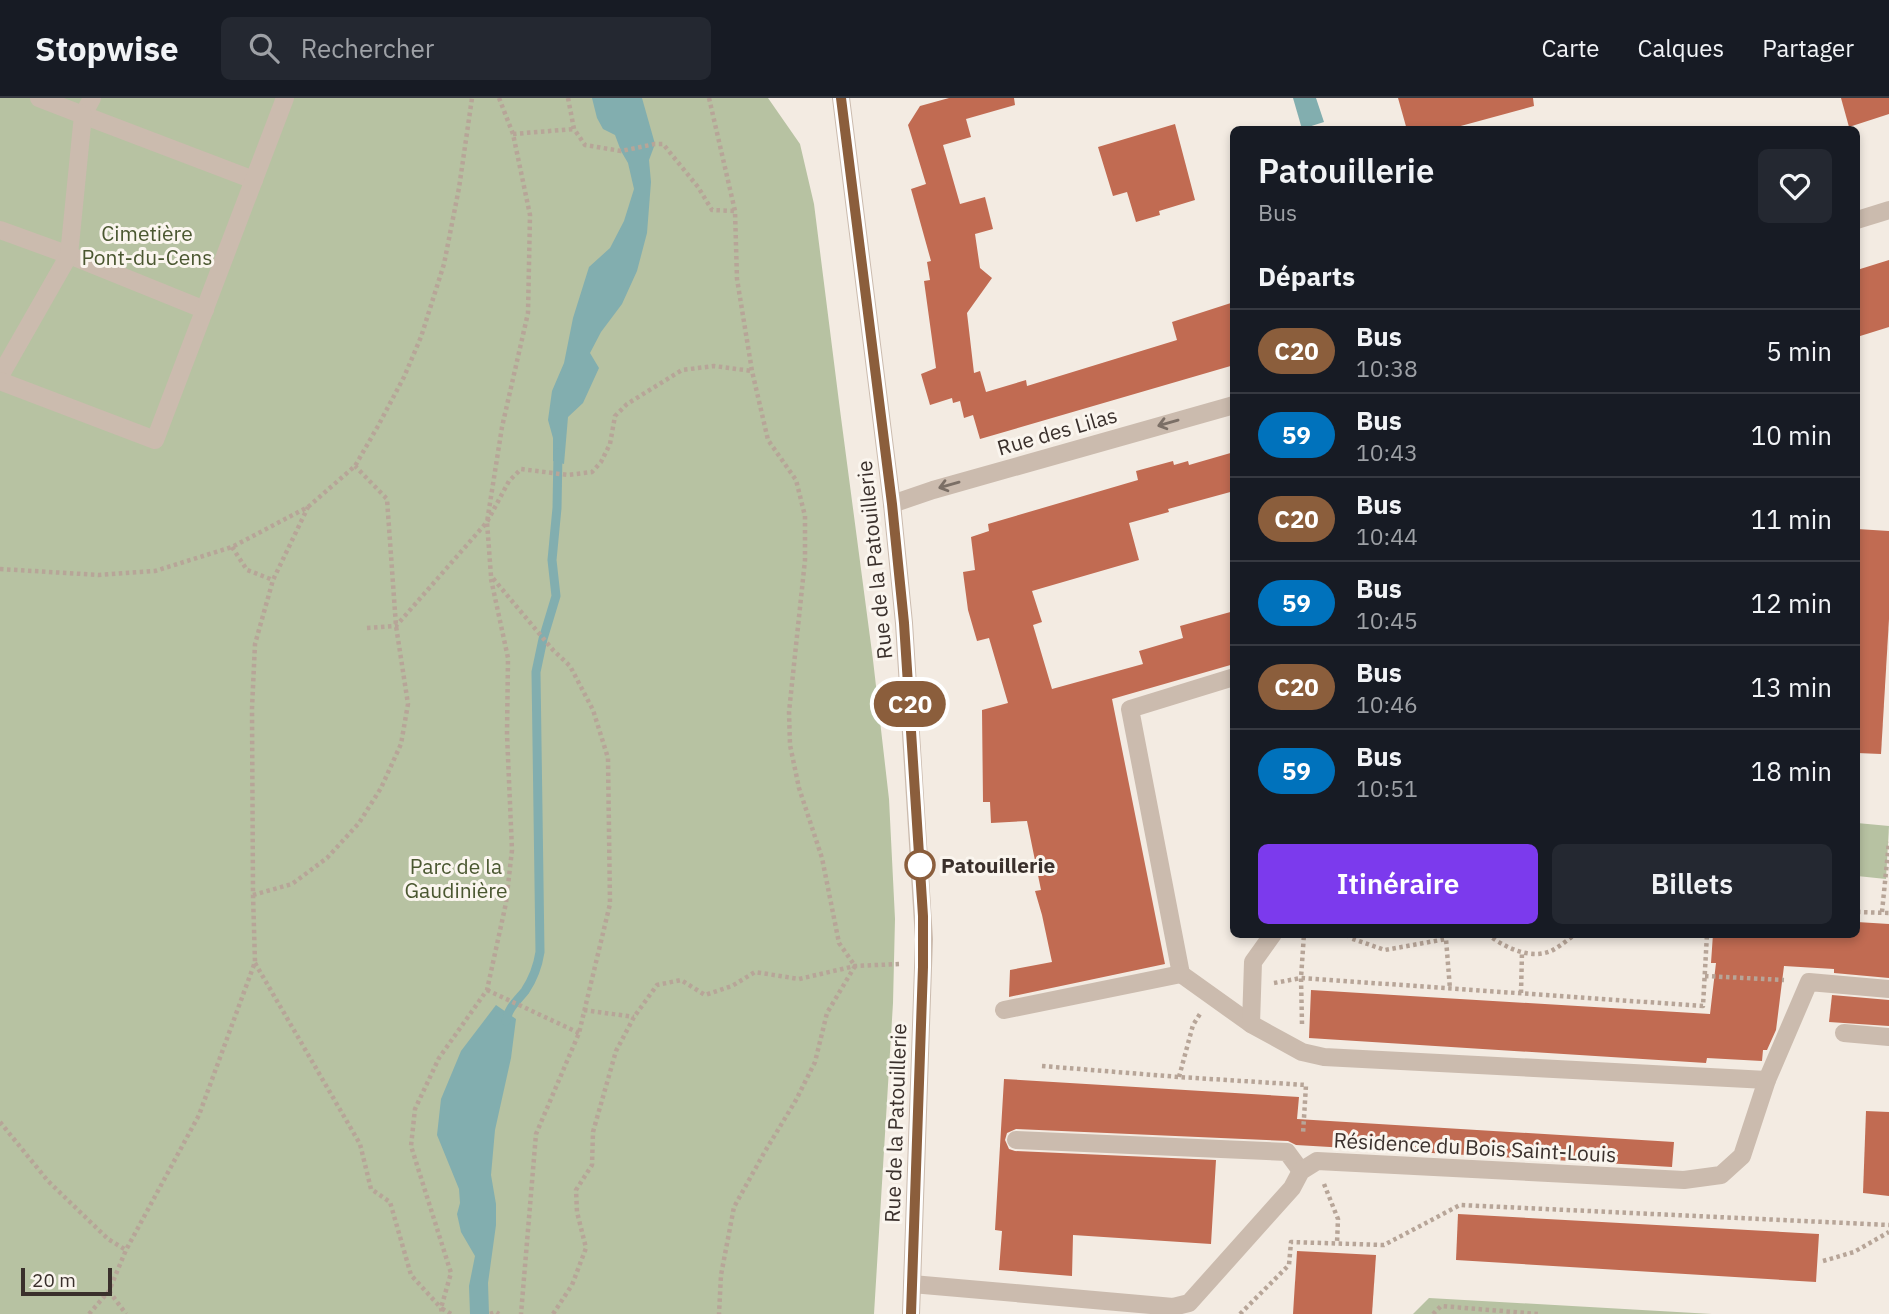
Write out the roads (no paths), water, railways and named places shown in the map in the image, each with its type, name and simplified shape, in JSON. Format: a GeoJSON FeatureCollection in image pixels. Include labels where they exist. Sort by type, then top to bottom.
{"type":"FeatureCollection","features":[{"type":"Feature","properties":{"kind":"street"},"geometry":{"type":"LineString","coordinates":[[39,98],[254,180]]}},
{"type":"Feature","properties":{"kind":"street"},"geometry":{"type":"LineString","coordinates":[[92,98],[83,115],[69,255],[0,379],[155,440],[285,98]]}},
{"type":"Feature","properties":{"kind":"street","name":"Rue de la Patouillerie"},"geometry":{"type":"LineString","coordinates":[[841,98],[892,504],[904,623],[924,939],[911,1314]]}},
{"type":"Feature","properties":{"kind":"street"},"geometry":{"type":"LineString","coordinates":[[1860,219],[1889,210]]}},
{"type":"Feature","properties":{"kind":"street"},"geometry":{"type":"LineString","coordinates":[[0,230],[205,310]]}},
{"type":"Feature","properties":{"kind":"street","name":"Rue des Lilas"},"geometry":{"type":"LineString","coordinates":[[892,504],[1230,406]]}},
{"type":"Feature","properties":{"kind":"street"},"geometry":{"type":"LineString","coordinates":[[1230,678],[1130,709],[1181,974],[1251,1024],[1302,1052],[1324,1057],[1767,1080]]}},
{"type":"Feature","properties":{"kind":"street"},"geometry":{"type":"LineString","coordinates":[[1251,1024],[1253,962],[1270,938]]}},
{"type":"Feature","properties":{"kind":"street"},"geometry":{"type":"LineString","coordinates":[[1004,1010],[1181,974]]}},
{"type":"Feature","properties":{"kind":"street","name":"Résidence du Bois Saint-Louis"},"geometry":{"type":"LineString","coordinates":[[1301,1171],[1317,1161],[1684,1180],[1721,1175],[1742,1156],[1767,1080],[1809,982],[1889,989]]}},
{"type":"Feature","properties":{"kind":"street"},"geometry":{"type":"LineString","coordinates":[[1844,1033],[1889,1037]]}},
{"type":"Feature","properties":{"kind":"street"},"geometry":{"type":"LineString","coordinates":[[912,1284],[1172,1307],[1189,1303],[1292,1188],[1301,1171],[1287,1153],[1016,1140]]}},
{"type":"Feature","properties":{"kind":"water"},"geometry":{"type":"Polygon","coordinates":[[[592,98],[642,98],[655,144],[649,160],[651,182],[647,233],[637,271],[622,304],[601,332],[590,353],[599,368],[583,403],[568,417],[564,464],[553,461],[553,438],[548,420],[552,391],[564,363],[573,318],[589,267],[610,248],[624,221],[634,189],[628,163],[615,135],[603,129],[592,98]]]}},
{"type":"Feature","properties":{"kind":"water"},"geometry":{"type":"Polygon","coordinates":[[[1293,98],[1316,98],[1324,122],[1301,126],[1293,98]]]}},
{"type":"Feature","properties":{"kind":"water"},"geometry":{"type":"Polygon","coordinates":[[[496,1005],[516,1019],[511,1058],[495,1130],[491,1175],[496,1225],[488,1283],[489,1314],[470,1314],[469,1286],[475,1256],[461,1232],[457,1214],[460,1203],[459,1189],[437,1135],[441,1099],[461,1051],[496,1005]]]}},
{"type":"Feature","properties":{"kind":"waterway"},"geometry":{"type":"LineString","coordinates":[[506,1021],[511,1008],[530,982],[540,952],[536,672],[556,596],[552,560],[558,453]]}},
{"type":"Feature","properties":{"kind":"place","name":"Patouillerie"},"geometry":{"type":"Point","coordinates":[920,865]}},
{"type":"Feature","properties":{"kind":"park label","name":"Cimetière Pont-du-Cens"},"geometry":{"type":"Point","coordinates":[147,245]}},
{"type":"Feature","properties":{"kind":"park label","name":"Parc de la Gaudinière"},"geometry":{"type":"Point","coordinates":[456,878]}}]}
